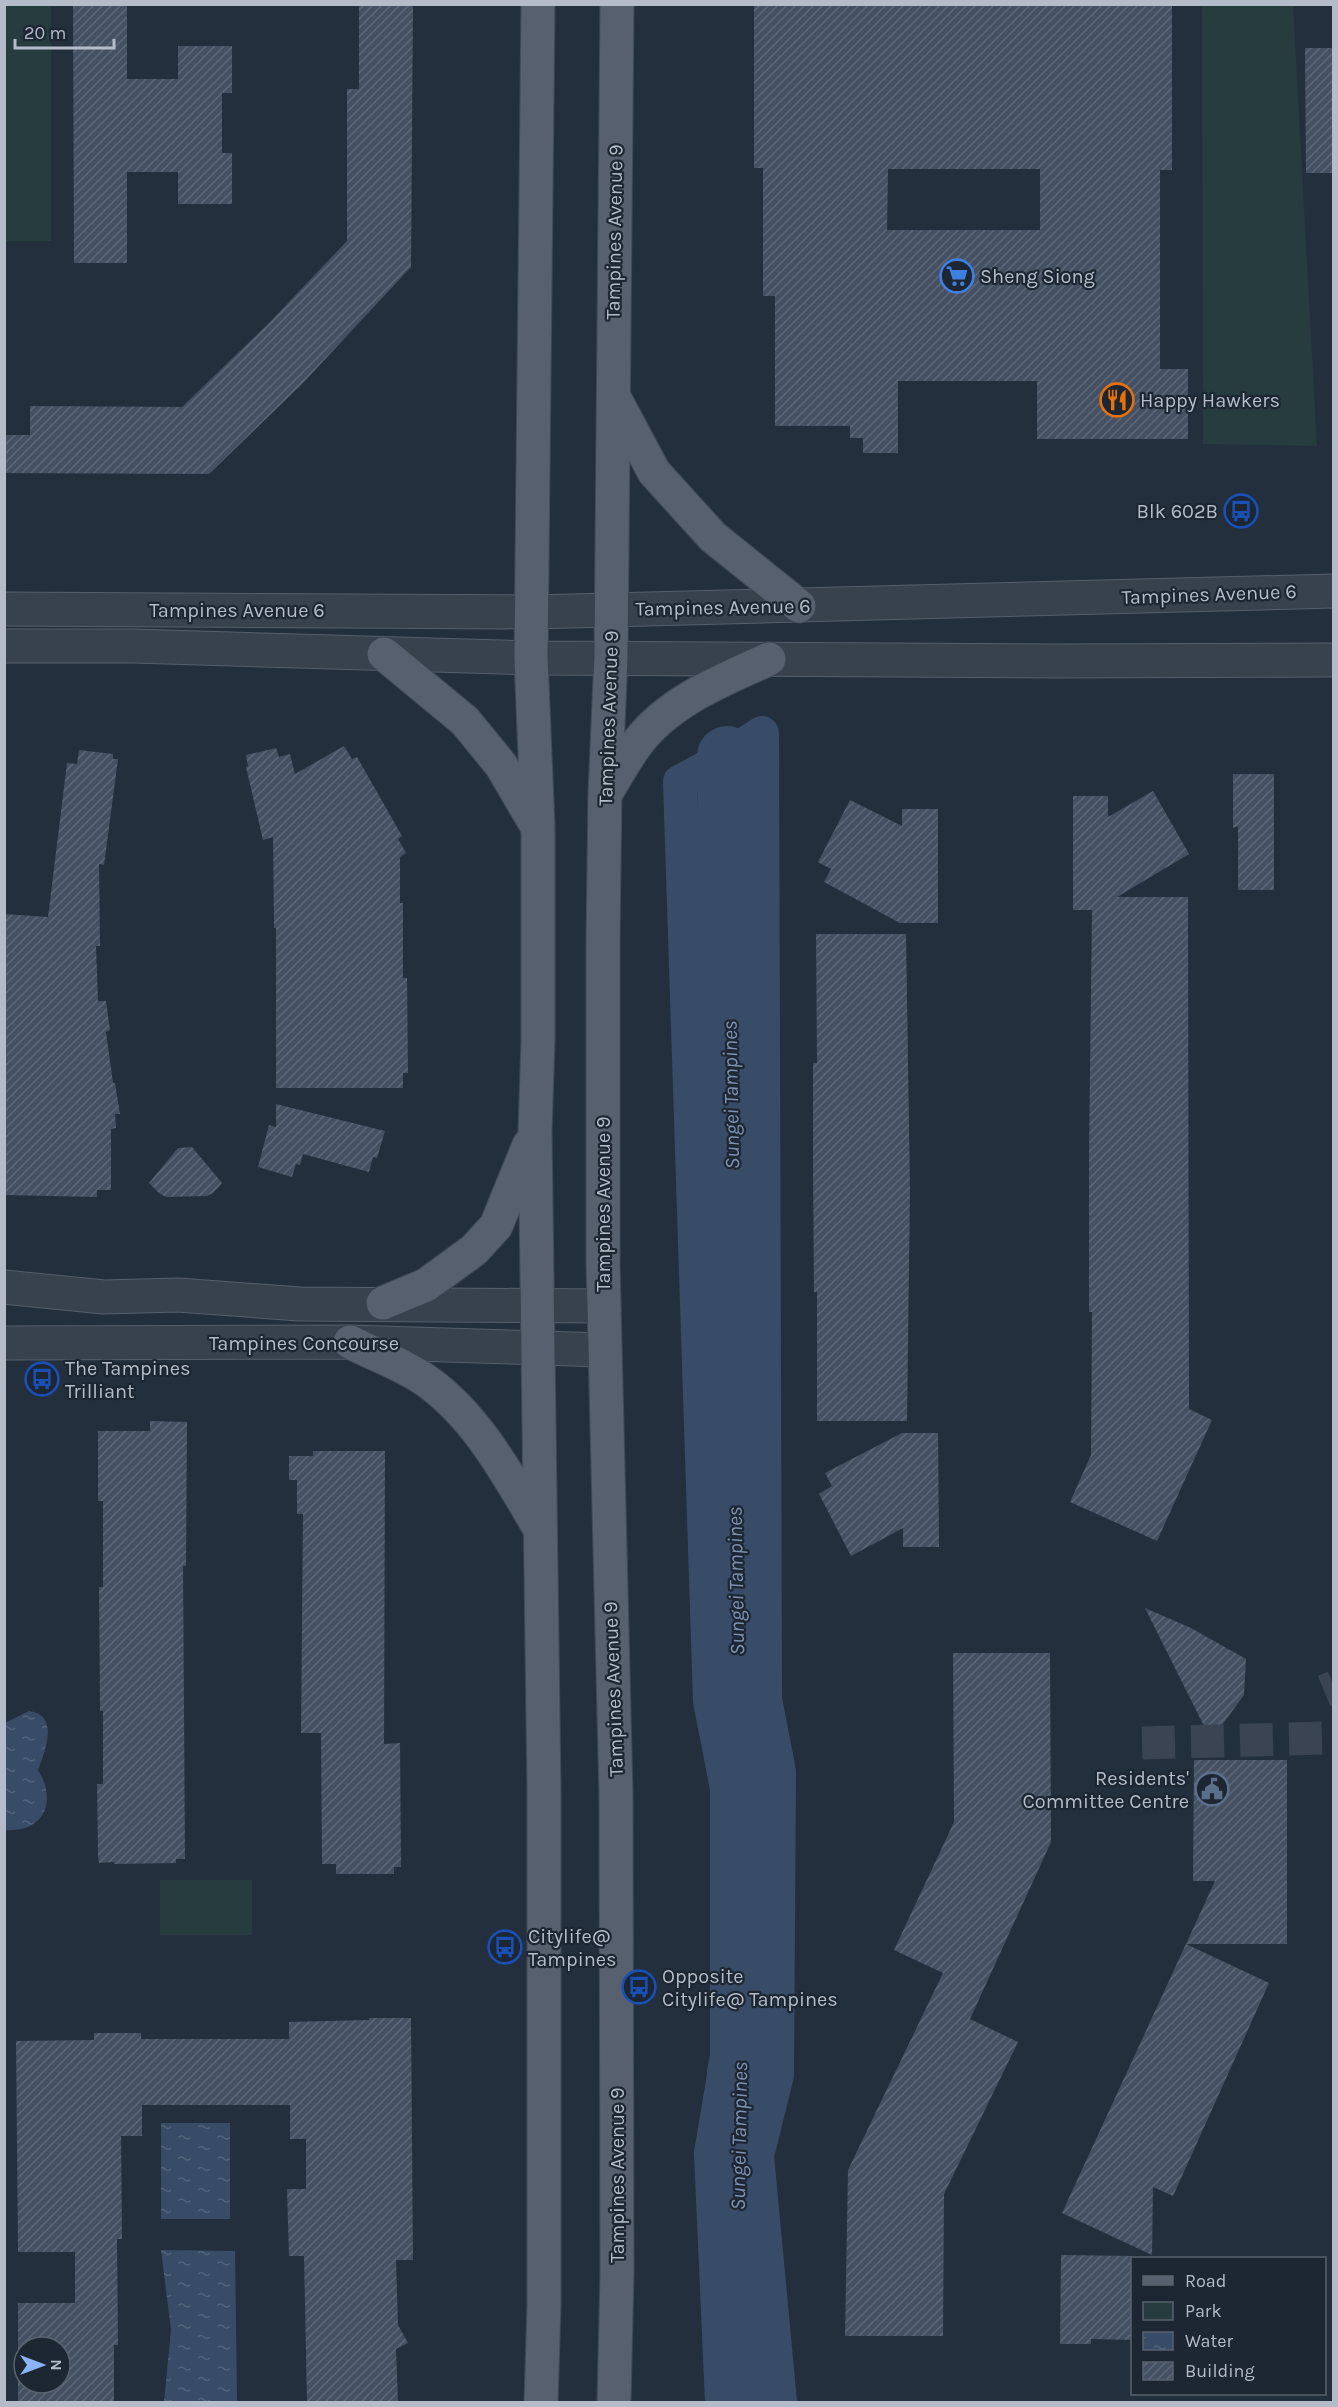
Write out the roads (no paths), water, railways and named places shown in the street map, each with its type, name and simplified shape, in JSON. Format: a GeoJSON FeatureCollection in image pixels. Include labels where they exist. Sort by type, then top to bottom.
{"type":"FeatureCollection","features":[{"type":"Feature","properties":{"kind":"main road"},"geometry":{"type":"LineString","coordinates":[[538,4],[531,658],[538,827],[538,1041],[535,1131],[544,1790],[544,2305],[541,2403]]}},
{"type":"Feature","properties":{"kind":"main road","name":"Tampines Avenue 9"},"geometry":{"type":"LineString","coordinates":[[614,2403],[617,2273],[616,1806],[603,1306],[605,794],[611,656],[617,4]]}},
{"type":"Feature","properties":{"kind":"main road"},"geometry":{"type":"LineString","coordinates":[[612,393],[654,472],[713,537],[799,606]]}},
{"type":"Feature","properties":{"kind":"main road"},"geometry":{"type":"LineString","coordinates":[[384,654],[465,721],[501,765],[538,827]]}},
{"type":"Feature","properties":{"kind":"main road"},"geometry":{"type":"LineString","coordinates":[[605,794],[637,743],[689,697],[769,659]]}},
{"type":"Feature","properties":{"kind":"main road"},"geometry":{"type":"LineString","coordinates":[[383,1303],[426,1285],[474,1250],[496,1226],[535,1131]]}},
{"type":"Feature","properties":{"kind":"main road"},"geometry":{"type":"LineString","coordinates":[[350,1342],[428,1381],[462,1411],[504,1469],[541,1530]]}},
{"type":"Feature","properties":{"kind":"street","name":"Tampines Avenue 6"},"geometry":{"type":"LineString","coordinates":[[4,609],[532,612],[1334,591]]}},
{"type":"Feature","properties":{"kind":"street","name":"Tampines Avenue 6"},"geometry":{"type":"LineString","coordinates":[[4,646],[133,646],[531,658],[611,656],[769,659],[1334,660]]}},
{"type":"Feature","properties":{"kind":"street","name":"Tampines Concourse"},"geometry":{"type":"LineString","coordinates":[[4,1287],[104,1297],[178,1295],[299,1304],[603,1306]]}},
{"type":"Feature","properties":{"kind":"street","name":"Tampines Concourse"},"geometry":{"type":"LineString","coordinates":[[4,1342],[350,1342],[604,1350]]}},
{"type":"Feature","properties":{"kind":"water"},"geometry":{"type":"Polygon","coordinates":[[[29,1711],[39,1714],[47,1726],[48,1735],[38,1770],[47,1793],[46,1804],[37,1821],[18,1830],[5,1830],[5,1723],[29,1711]]]}},
{"type":"Feature","properties":{"kind":"water"},"geometry":{"type":"Polygon","coordinates":[[[161,2123],[230,2123],[230,2219],[161,2219],[161,2123]]]}},
{"type":"Feature","properties":{"kind":"water"},"geometry":{"type":"Polygon","coordinates":[[[161,2250],[235,2251],[237,2402],[164,2402],[171,2330],[161,2250]]]}},
{"type":"Feature","properties":{"kind":"waterway"},"geometry":{"type":"LineString","coordinates":[[722,2402],[711,2153],[727,2058],[727,1788],[710,1701],[680,782],[762,733],[765,1699],[779,1772],[777,2075],[757,2156],[780,2402]]}},
{"type":"Feature","properties":{"kind":"waterway","name":"Sungei Tampines"},"geometry":{"type":"LineString","coordinates":[[727,756],[737,1691],[750,1775],[753,1991],[737,2073],[737,2243],[750,2402]]}},
{"type":"Feature","properties":{"kind":"tunnel"},"geometry":{"type":"LineString","coordinates":[[1324,1691],[1334,1687]]}},
{"type":"Feature","properties":{"kind":"tunnel"},"geometry":{"type":"LineString","coordinates":[[1142,1743],[1326,1738]]}},
{"type":"Feature","properties":{"kind":"place","name":"Sheng Siong"},"geometry":{"type":"Point","coordinates":[957,276]}},
{"type":"Feature","properties":{"kind":"place","name":"Happy Hawkers"},"geometry":{"type":"Point","coordinates":[1117,400]}},
{"type":"Feature","properties":{"kind":"place","name":"Blk 602B"},"geometry":{"type":"Point","coordinates":[1241,511]}},
{"type":"Feature","properties":{"kind":"place","name":"The Tampines Trilliant"},"geometry":{"type":"Point","coordinates":[42,1379]}},
{"type":"Feature","properties":{"kind":"place","name":"Residents' Committee Centre"},"geometry":{"type":"Point","coordinates":[1212,1789]}},
{"type":"Feature","properties":{"kind":"place","name":"Citylife@ Tampines"},"geometry":{"type":"Point","coordinates":[505,1947]}},
{"type":"Feature","properties":{"kind":"place","name":"Opposite Citylife@ Tampines"},"geometry":{"type":"Point","coordinates":[639,1987]}}]}
